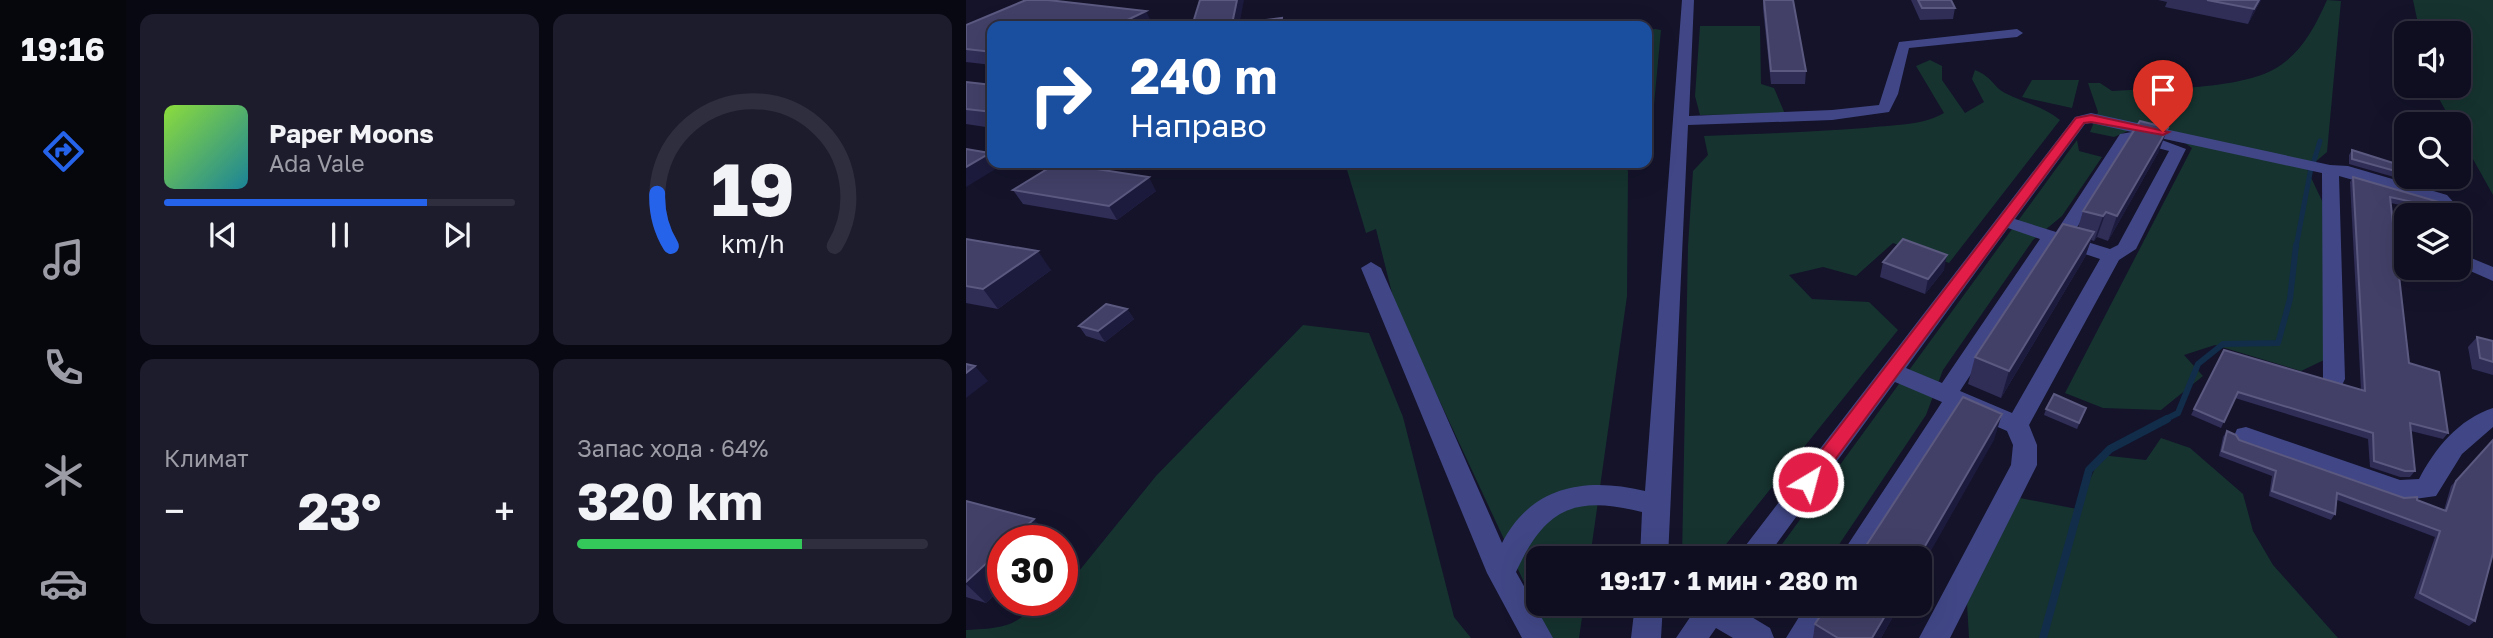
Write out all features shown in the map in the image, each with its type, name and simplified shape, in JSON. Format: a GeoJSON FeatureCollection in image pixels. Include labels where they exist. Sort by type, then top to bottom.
{"type":"FeatureCollection","features":[{"type":"Feature","properties":{"kind":"street"},"geometry":{"type":"LineString","coordinates":[[1655,546],[1688,0]]}},
{"type":"Feature","properties":{"kind":"street"},"geometry":{"type":"LineString","coordinates":[[1682,121],[1832,116],[1884,109],[1890,99],[1899,53],[1904,45],[2017,33]]}},
{"type":"Feature","properties":{"kind":"street"},"geometry":{"type":"LineString","coordinates":[[1759,546],[2080,120],[2091,118],[2180,142]]}},
{"type":"Feature","properties":{"kind":"street"},"geometry":{"type":"LineString","coordinates":[[1860,546],[1951,397],[2126,137],[2180,142],[2348,171],[2444,203]]}},
{"type":"Feature","properties":{"kind":"street"},"geometry":{"type":"LineString","coordinates":[[2017,425],[2111,256],[2126,248],[2179,151],[2180,142]]}},
{"type":"Feature","properties":{"kind":"street"},"geometry":{"type":"LineString","coordinates":[[2330,170],[2334,379]]}},
{"type":"Feature","properties":{"kind":"street"},"geometry":{"type":"LineString","coordinates":[[2004,221],[2111,256]]}},
{"type":"Feature","properties":{"kind":"street"},"geometry":{"type":"LineString","coordinates":[[2471,265],[2493,275]]}},
{"type":"Feature","properties":{"kind":"street"},"geometry":{"type":"LineString","coordinates":[[1371,268],[1501,573],[1538,638]]}},
{"type":"Feature","properties":{"kind":"street"},"geometry":{"type":"LineString","coordinates":[[1891,371],[2017,425],[2025,445],[2024,465],[1934,638]]}},
{"type":"Feature","properties":{"kind":"street"},"geometry":{"type":"LineString","coordinates":[[2246,436],[2400,491],[2414,492],[2427,489],[2433,475],[2478,422],[2493,417]]}},
{"type":"Feature","properties":{"kind":"street"},"geometry":{"type":"LineString","coordinates":[[1501,573],[1531,520],[1552,506],[1590,496],[1612,497],[1659,507]]}},
{"type":"Feature","properties":{"kind":"street"},"geometry":{"type":"LineString","coordinates":[[1646,638],[1648,616]]}},
{"type":"Feature","properties":{"kind":"street"},"geometry":{"type":"LineString","coordinates":[[1691,638],[1707,616]]}},
{"type":"Feature","properties":{"kind":"street"},"geometry":{"type":"LineString","coordinates":[[1728,616],[1759,638]]}},
{"type":"Feature","properties":{"kind":"street"},"geometry":{"type":"LineString","coordinates":[[1801,638],[1816,616]]}},
{"type":"Feature","properties":{"kind":"green space"},"geometry":{"type":"Polygon","coordinates":[[[2327,0],[2341,1],[2327,152],[2307,169],[2324,205],[2324,360],[2301,371],[2215,345],[2184,355],[2203,376],[2161,410],[2103,408],[2065,393],[2192,148],[2185,143],[2128,131],[2114,137],[2090,132],[2098,112],[2088,83],[2100,83],[2112,91],[2200,87],[2246,80],[2289,59],[2314,27],[2327,0]]]}},
{"type":"Feature","properties":{"kind":"green space"},"geometry":{"type":"Polygon","coordinates":[[[2413,0],[2493,0],[2493,195],[2471,156],[2471,112],[2446,112],[2439,98],[2471,98],[2471,21],[2417,21],[2413,0]]]}},
{"type":"Feature","properties":{"kind":"green space"},"geometry":{"type":"Polygon","coordinates":[[[1700,26],[1760,26],[1761,84],[1774,88],[1785,114],[1700,115],[1695,96],[1700,26]]]}},
{"type":"Feature","properties":{"kind":"green space"},"geometry":{"type":"Polygon","coordinates":[[[1652,29],[1661,30],[1652,126],[1652,29]]]}},
{"type":"Feature","properties":{"kind":"green space"},"geometry":{"type":"Polygon","coordinates":[[[1930,60],[1942,66],[1942,80],[1965,113],[1984,102],[1972,79],[1975,70],[2005,93],[2060,120],[1949,263],[1893,243],[1856,276],[1823,267],[1789,275],[1812,299],[1869,302],[1898,330],[1725,546],[1682,546],[1688,246],[1693,171],[1708,155],[1704,136],[1865,128],[1906,124],[1944,113],[1916,66],[1930,60]]]}},
{"type":"Feature","properties":{"kind":"green space"},"geometry":{"type":"Polygon","coordinates":[[[2032,80],[2079,80],[2072,108],[2022,97],[2032,80]]]}},
{"type":"Feature","properties":{"kind":"green space"},"geometry":{"type":"Polygon","coordinates":[[[2077,140],[2079,151],[2102,157],[2062,216],[2033,240],[1943,370],[1926,415],[1838,546],[1781,546],[2077,140]]]}},
{"type":"Feature","properties":{"kind":"green space"},"geometry":{"type":"Polygon","coordinates":[[[1346,168],[1626,168],[1628,171],[1627,296],[1592,546],[1526,546],[1526,586],[1395,305],[1376,229],[1366,233],[1346,168]]]}},
{"type":"Feature","properties":{"kind":"green space"},"geometry":{"type":"Polygon","coordinates":[[[1303,325],[1369,333],[1403,417],[1454,617],[1471,638],[966,638],[966,630],[1007,625],[1024,616],[1078,616],[1078,572],[1156,476],[1303,325]]]}},
{"type":"Feature","properties":{"kind":"green space"},"geometry":{"type":"Polygon","coordinates":[[[2161,438],[2190,448],[2243,494],[2253,531],[2273,565],[2338,638],[1969,638],[1967,603],[2020,498],[2077,509],[2101,455],[2146,460],[2161,438]]]}},
{"type":"Feature","properties":{"kind":"green space"},"geometry":{"type":"Polygon","coordinates":[[[1540,616],[1582,616],[1579,638],[1550,638],[1540,616]]]}},
{"type":"Feature","properties":{"kind":"building"},"geometry":{"type":"Polygon","coordinates":[[[1026,0],[1146,11],[1125,21],[987,21],[987,51],[966,49],[966,25],[1026,0]]]}},
{"type":"Feature","properties":{"kind":"building"},"geometry":{"type":"Polygon","coordinates":[[[1200,0],[1237,0],[1233,21],[1194,21],[1200,0]]]}},
{"type":"Feature","properties":{"kind":"building"},"geometry":{"type":"Polygon","coordinates":[[[1764,0],[1793,0],[1806,71],[1771,71],[1764,0]]]}},
{"type":"Feature","properties":{"kind":"building"},"geometry":{"type":"Polygon","coordinates":[[[1918,0],[1951,0],[1955,8],[1922,8],[1918,0]]]}},
{"type":"Feature","properties":{"kind":"building"},"geometry":{"type":"Polygon","coordinates":[[[2207,0],[2259,0],[2254,9],[2207,0]]]}},
{"type":"Feature","properties":{"kind":"building"},"geometry":{"type":"Polygon","coordinates":[[[1282,18],[1282,21],[1257,21],[1282,18]]]}},
{"type":"Feature","properties":{"kind":"building"},"geometry":{"type":"Polygon","coordinates":[[[966,82],[987,84],[987,111],[966,109],[966,82]]]}},
{"type":"Feature","properties":{"kind":"building"},"geometry":{"type":"Polygon","coordinates":[[[2140,121],[2168,128],[2117,216],[2106,212],[2103,216],[2083,211],[2140,121]]]}},
{"type":"Feature","properties":{"kind":"building"},"geometry":{"type":"Polygon","coordinates":[[[966,149],[987,152],[987,155],[966,167],[966,149]]]}},
{"type":"Feature","properties":{"kind":"building"},"geometry":{"type":"Polygon","coordinates":[[[2352,150],[2394,163],[2394,171],[2352,159],[2352,150]]]}},
{"type":"Feature","properties":{"kind":"building"},"geometry":{"type":"Polygon","coordinates":[[[1049,168],[1090,168],[1149,177],[1109,206],[1013,190],[1049,168]]]}},
{"type":"Feature","properties":{"kind":"building"},"geometry":{"type":"Polygon","coordinates":[[[2353,177],[2439,202],[2417,203],[2390,197],[2394,232],[2394,280],[2400,280],[2409,363],[2439,372],[2448,433],[2410,423],[2415,471],[2405,471],[2374,461],[2373,433],[2238,392],[2224,422],[2194,409],[2224,350],[2365,391],[2353,177]]]}},
{"type":"Feature","properties":{"kind":"building"},"geometry":{"type":"Polygon","coordinates":[[[2063,224],[2094,232],[2009,371],[1975,357],[2063,224]]]}},
{"type":"Feature","properties":{"kind":"building"},"geometry":{"type":"Polygon","coordinates":[[[966,239],[1038,251],[983,289],[966,286],[966,239]]]}},
{"type":"Feature","properties":{"kind":"building"},"geometry":{"type":"Polygon","coordinates":[[[1903,239],[1947,255],[1928,279],[1883,262],[1903,239]]]}},
{"type":"Feature","properties":{"kind":"building"},"geometry":{"type":"Polygon","coordinates":[[[1106,304],[1127,309],[1098,331],[1079,326],[1106,304]]]}},
{"type":"Feature","properties":{"kind":"building"},"geometry":{"type":"Polygon","coordinates":[[[2477,337],[2493,341],[2493,362],[2480,358],[2477,337]]]}},
{"type":"Feature","properties":{"kind":"building"},"geometry":{"type":"Polygon","coordinates":[[[966,364],[975,366],[966,373],[966,364]]]}},
{"type":"Feature","properties":{"kind":"building"},"geometry":{"type":"Polygon","coordinates":[[[2054,394],[2086,408],[2079,423],[2046,409],[2054,394]]]}},
{"type":"Feature","properties":{"kind":"building"},"geometry":{"type":"Polygon","coordinates":[[[1963,397],[2002,414],[1925,546],[1866,546],[1963,397]]]}},
{"type":"Feature","properties":{"kind":"building"},"geometry":{"type":"Polygon","coordinates":[[[2227,431],[2236,435],[2239,440],[2404,498],[2417,497],[2417,500],[2446,511],[2456,481],[2493,440],[2493,553],[2475,621],[2420,593],[2440,531],[2337,493],[2335,514],[2272,491],[2276,471],[2222,451],[2227,431]]]}},
{"type":"Feature","properties":{"kind":"building"},"geometry":{"type":"Polygon","coordinates":[[[966,501],[1034,519],[1027,525],[987,525],[987,563],[966,582],[966,501]]]}},
{"type":"Feature","properties":{"kind":"building"},"geometry":{"type":"Polygon","coordinates":[[[1820,616],[1885,616],[1872,638],[1838,638],[1815,624],[1820,616]]]}},
{"type":"Feature","properties":{"kind":"waterway"},"geometry":{"type":"LineString","coordinates":[[2313,164],[2320,141]]}},
{"type":"Feature","properties":{"kind":"waterway"},"geometry":{"type":"LineString","coordinates":[[2296,247],[2311,168]]}},
{"type":"Feature","properties":{"kind":"waterway"},"geometry":{"type":"LineString","coordinates":[[2164,420],[2178,413],[2198,364],[2223,344],[2278,343],[2290,299],[2296,245]]}},
{"type":"Feature","properties":{"kind":"waterway"},"geometry":{"type":"LineString","coordinates":[[2043,638],[2089,470],[2110,449],[2167,419]]}},
{"type":"Feature","properties":{"kind":"route"},"geometry":{"type":"LineString","coordinates":[[1808,482],[2080,120],[2091,118],[2163,132]]}}]}
